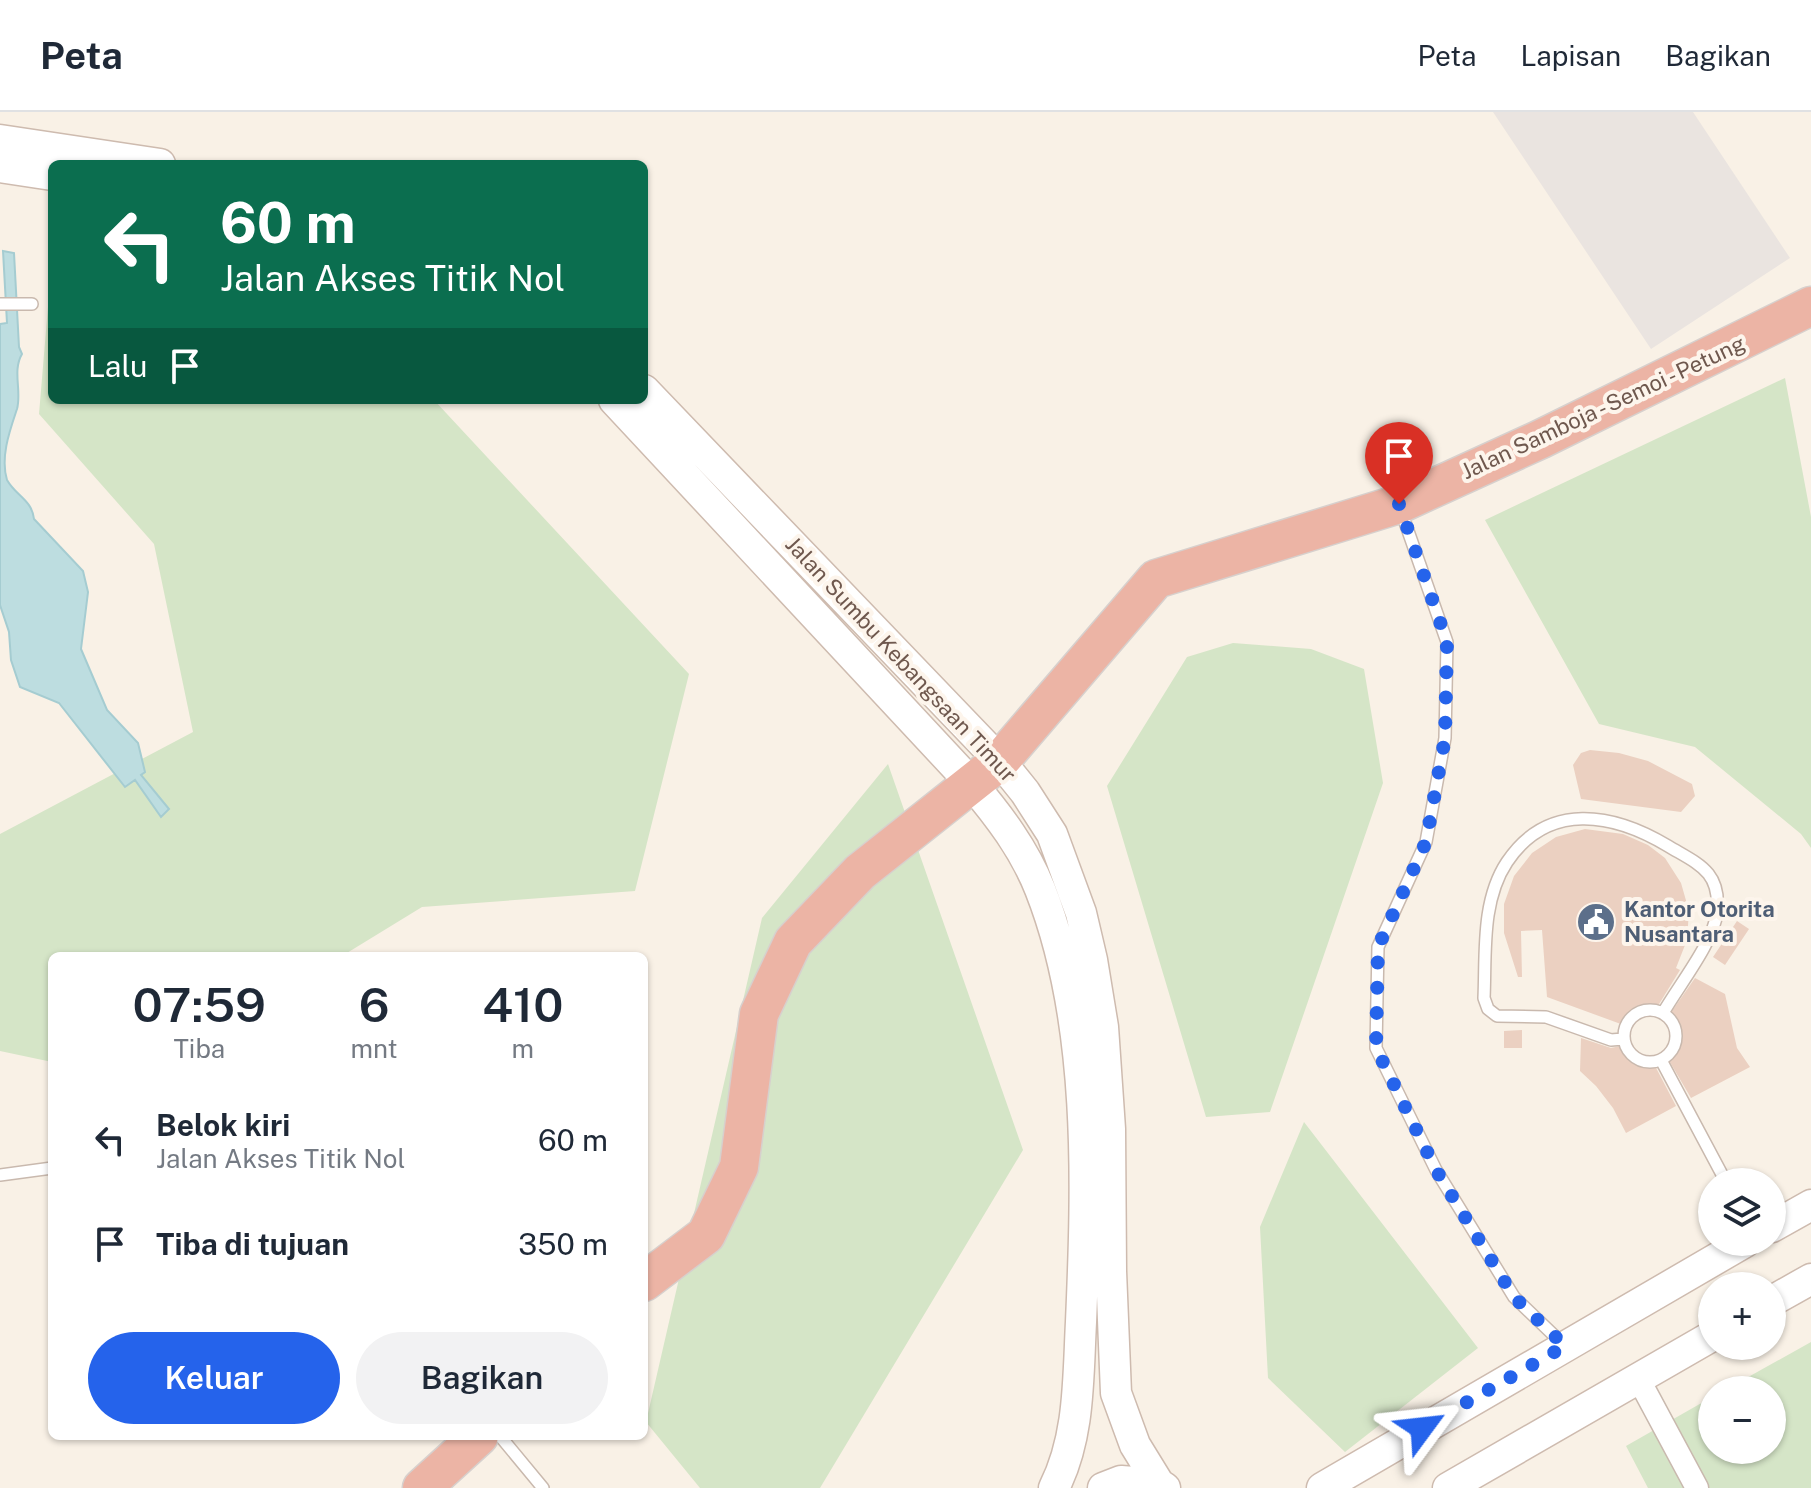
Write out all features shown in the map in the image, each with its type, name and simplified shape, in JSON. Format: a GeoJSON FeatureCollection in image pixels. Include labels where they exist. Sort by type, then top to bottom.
{"type":"FeatureCollection","features":[{"type":"Feature","properties":{"kind":"highway","name":"Jalan Samboja - Semoi - Petung"},"geometry":{"type":"LineString","coordinates":[[648,1279],[706,1235],[739,1167],[759,1014],[793,942],[860,872],[986,772],[1156,579],[1399,504],[1541,439],[1811,306]]}},
{"type":"Feature","properties":{"kind":"highway"},"geometry":{"type":"LineString","coordinates":[[422,1488],[475,1440]]}},
{"type":"Feature","properties":{"kind":"street"},"geometry":{"type":"LineString","coordinates":[[0,140],[133,160]]}},
{"type":"Feature","properties":{"kind":"street"},"geometry":{"type":"LineString","coordinates":[[0,167],[48,174]]}},
{"type":"Feature","properties":{"kind":"street","name":"Jalan Sumbu Kebangsaan Timur"},"geometry":{"type":"LineString","coordinates":[[648,394],[986,772],[1041,891],[1064,972],[1076,1030],[1083,1130],[1083,1271],[1077,1397],[1068,1461],[1054,1488]]}},
{"type":"Feature","properties":{"kind":"street","name":"Jalan Sumbu Kebangsaan Timur"},"geometry":{"type":"LineString","coordinates":[[618,404],[986,772],[1025,792],[1052,834],[1081,913],[1103,1027],[1110,1129],[1116,1393],[1135,1445],[1162,1486]]}},
{"type":"Feature","properties":{"kind":"street"},"geometry":{"type":"LineString","coordinates":[[1786,1219],[1811,1205]]}},
{"type":"Feature","properties":{"kind":"street"},"geometry":{"type":"LineString","coordinates":[[1322,1488],[1721,1256]]}},
{"type":"Feature","properties":{"kind":"street"},"geometry":{"type":"LineString","coordinates":[[1786,1293],[1811,1279]]}},
{"type":"Feature","properties":{"kind":"street"},"geometry":{"type":"LineString","coordinates":[[1448,1488],[1698,1344]]}},
{"type":"Feature","properties":{"kind":"street"},"geometry":{"type":"LineString","coordinates":[[1638,1378],[1697,1488]]}},
{"type":"Feature","properties":{"kind":"street","name":"Jalan Sumbu Kebangsaan Timur"},"geometry":{"type":"LineString","coordinates":[[1103,1488],[1121,1481],[1162,1486]]}},
{"type":"Feature","properties":{"kind":"lane"},"geometry":{"type":"LineString","coordinates":[[8,304],[32,304]]}},
{"type":"Feature","properties":{"kind":"lane"},"geometry":{"type":"LineString","coordinates":[[1399,504],[1447,642],[1445,738],[1426,842],[1378,947],[1376,1048],[1436,1170],[1514,1297],[1565,1346]]}},
{"type":"Feature","properties":{"kind":"lane"},"geometry":{"type":"LineString","coordinates":[[1623,1039],[1611,1040],[1546,1017],[1497,1016],[1488,1009],[1484,998],[1488,913],[1494,890],[1506,863],[1523,842],[1545,827],[1578,817],[1608,819],[1643,831],[1707,870],[1716,888],[1717,912],[1711,938],[1663,1013]]}},
{"type":"Feature","properties":{"kind":"lane"},"geometry":{"type":"LineString","coordinates":[[1648,1010],[1663,1013],[1672,1023],[1676,1037],[1672,1050],[1661,1060],[1649,1062],[1637,1059],[1623,1039],[1626,1025],[1635,1014],[1648,1010]]}},
{"type":"Feature","properties":{"kind":"lane"},"geometry":{"type":"LineString","coordinates":[[1661,1060],[1719,1168]]}},
{"type":"Feature","properties":{"kind":"lane"},"geometry":{"type":"LineString","coordinates":[[0,1175],[48,1169]]}},
{"type":"Feature","properties":{"kind":"lane"},"geometry":{"type":"LineString","coordinates":[[503,1440],[543,1488]]}},
{"type":"Feature","properties":{"kind":"shaded area"},"geometry":{"type":"Polygon","coordinates":[[[1493,112],[1693,112],[1790,258],[1651,349],[1493,112]]]}},
{"type":"Feature","properties":{"kind":"green space"},"geometry":{"type":"Polygon","coordinates":[[[48,307],[48,404],[438,404],[689,674],[635,891],[422,907],[349,952],[48,952],[48,1061],[0,1051],[0,834],[193,732],[154,544],[39,414],[48,307]]]}},
{"type":"Feature","properties":{"kind":"green space"},"geometry":{"type":"Polygon","coordinates":[[[1785,378],[1811,517],[1811,848],[1801,834],[1695,747],[1599,724],[1485,520],[1785,378]]]}},
{"type":"Feature","properties":{"kind":"green space"},"geometry":{"type":"Polygon","coordinates":[[[1233,643],[1311,649],[1364,669],[1383,783],[1270,1112],[1206,1117],[1107,786],[1187,657],[1233,643]]]}},
{"type":"Feature","properties":{"kind":"green space"},"geometry":{"type":"Polygon","coordinates":[[[888,764],[1023,1150],[820,1488],[700,1488],[648,1424],[648,1413],[762,918],[888,764]]]}},
{"type":"Feature","properties":{"kind":"green space"},"geometry":{"type":"Polygon","coordinates":[[[1304,1122],[1478,1348],[1345,1452],[1268,1378],[1260,1227],[1304,1122]]]}},
{"type":"Feature","properties":{"kind":"green space"},"geometry":{"type":"Polygon","coordinates":[[[1811,1342],[1811,1488],[1648,1488],[1626,1446],[1698,1405],[1698,1464],[1786,1464],[1786,1376],[1750,1376],[1779,1360],[1786,1360],[1786,1356],[1811,1342]]]}},
{"type":"Feature","properties":{"kind":"water"},"geometry":{"type":"Polygon","coordinates":[[[3,251],[14,253],[19,347],[22,354],[18,367],[17,409],[5,453],[7,480],[30,507],[34,519],[83,571],[88,592],[81,649],[107,710],[138,743],[145,772],[141,775],[169,809],[161,817],[135,780],[125,787],[59,703],[20,687],[11,660],[9,632],[0,605],[0,324],[7,323],[3,251]]]}},
{"type":"Feature","properties":{"kind":"building"},"geometry":{"type":"Polygon","coordinates":[[[1590,750],[1619,753],[1648,761],[1692,784],[1695,796],[1681,812],[1581,799],[1573,765],[1581,753],[1590,750]]]}},
{"type":"Feature","properties":{"kind":"building","name":"Kantor Otorita Nusantara"},"geometry":{"type":"Polygon","coordinates":[[[1585,829],[1623,834],[1648,845],[1665,858],[1681,883],[1689,911],[1687,940],[1676,968],[1680,970],[1655,1015],[1637,1017],[1629,1027],[1547,997],[1542,930],[1521,931],[1522,977],[1518,977],[1504,933],[1504,904],[1514,876],[1532,853],[1556,837],[1585,829]]]}},
{"type":"Feature","properties":{"kind":"building"},"geometry":{"type":"Polygon","coordinates":[[[1737,921],[1749,929],[1725,965],[1713,957],[1737,921]]]}},
{"type":"Feature","properties":{"kind":"building"},"geometry":{"type":"Polygon","coordinates":[[[1695,978],[1725,994],[1737,1048],[1750,1067],[1691,1098],[1664,1052],[1672,1037],[1665,1021],[1695,978]]]}},
{"type":"Feature","properties":{"kind":"building"},"geometry":{"type":"Polygon","coordinates":[[[1522,1030],[1522,1048],[1504,1048],[1504,1031],[1522,1030]]]}},
{"type":"Feature","properties":{"kind":"building"},"geometry":{"type":"Polygon","coordinates":[[[1581,1038],[1611,1048],[1629,1044],[1638,1055],[1653,1057],[1676,1106],[1626,1133],[1613,1108],[1580,1071],[1581,1038]]]}},
{"type":"Feature","properties":{"kind":"place","name":"Kantor Otorita Nusantara"},"geometry":{"type":"Point","coordinates":[1596,922]}},
{"type":"Feature","properties":{"kind":"route"},"geometry":{"type":"LineString","coordinates":[[1399,504],[1447,642],[1445,738],[1426,842],[1378,947],[1376,1048],[1436,1170],[1514,1297],[1565,1346],[1422,1428]]}}]}
